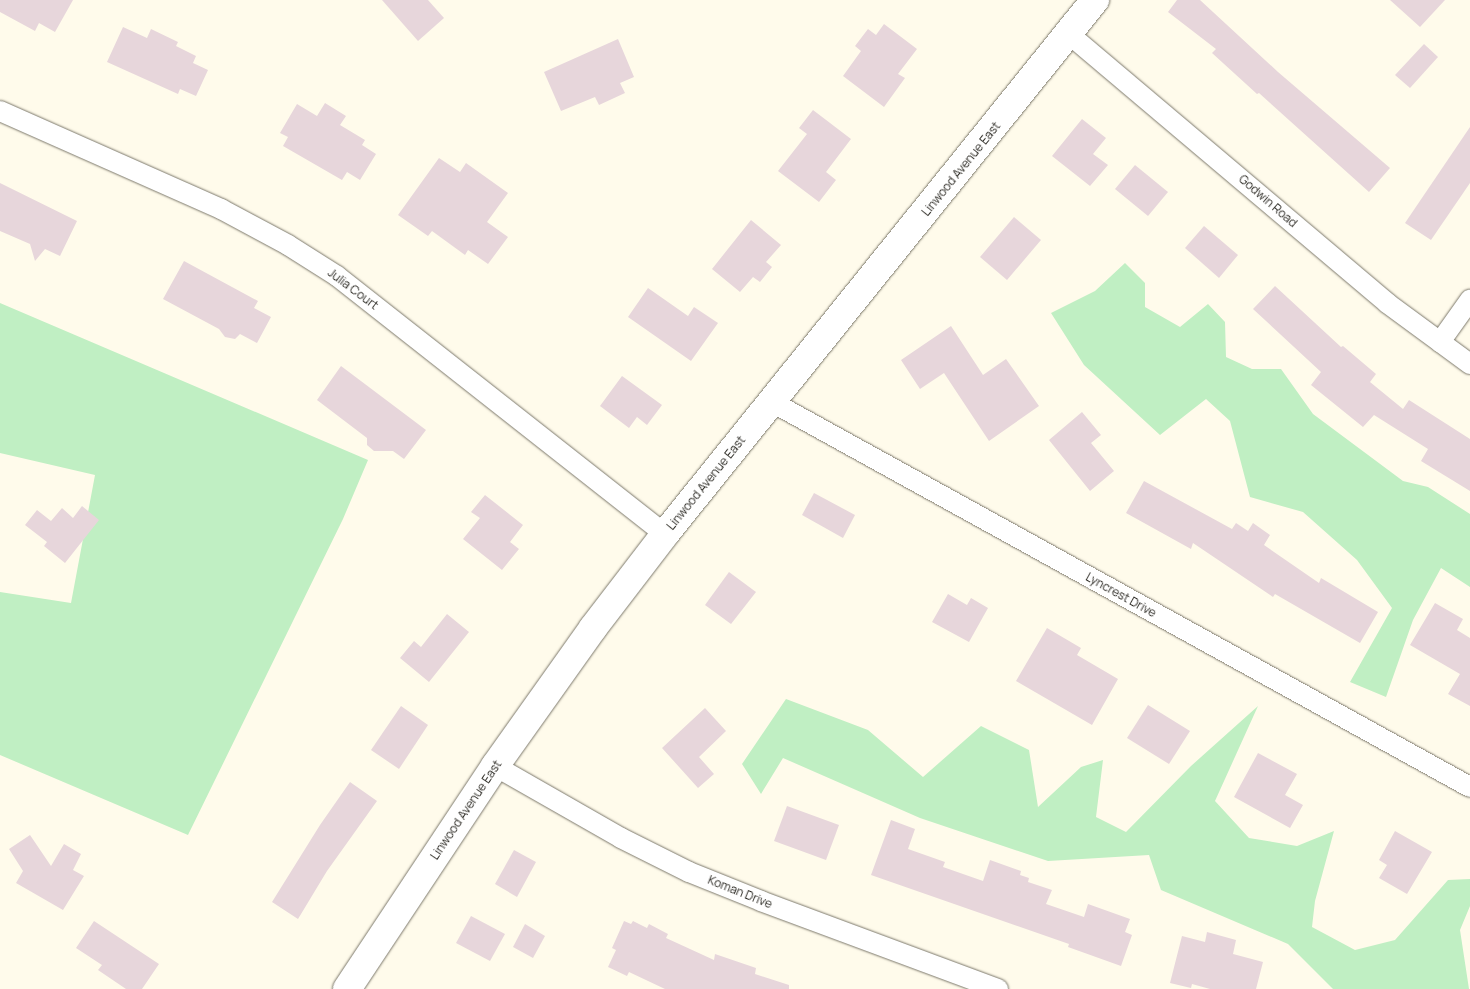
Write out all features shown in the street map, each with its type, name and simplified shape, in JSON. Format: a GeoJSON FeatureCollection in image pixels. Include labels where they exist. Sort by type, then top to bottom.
{"type":"FeatureCollection","features":[{"type":"Feature","properties":{"kind":"main road","name":"Linwood Avenue East"},"geometry":{"type":"LineString","coordinates":[[347,989],[495,766],[569,659],[665,534],[1069,34],[1094,0]]}},
{"type":"Feature","properties":{"kind":"street","name":"Godwin Road"},"geometry":{"type":"LineString","coordinates":[[1069,34],[1387,303],[1470,364]]}},
{"type":"Feature","properties":{"kind":"street","name":"Julia Court"},"geometry":{"type":"LineString","coordinates":[[0,110],[221,209],[288,245],[330,272],[665,534]]}},
{"type":"Feature","properties":{"kind":"street"},"geometry":{"type":"LineString","coordinates":[[1440,342],[1470,300]]}},
{"type":"Feature","properties":{"kind":"street","name":"Lyncrest Drive"},"geometry":{"type":"LineString","coordinates":[[772,402],[1470,787]]}},
{"type":"Feature","properties":{"kind":"street","name":"Koman Drive"},"geometry":{"type":"LineString","coordinates":[[495,766],[621,838],[690,872],[761,901],[998,989]]}},
{"type":"Feature","properties":{"kind":"green space"},"geometry":{"type":"Polygon","coordinates":[[[1125,263],[1145,283],[1145,307],[1180,327],[1208,304],[1225,322],[1226,357],[1252,369],[1281,369],[1313,414],[1403,481],[1428,487],[1470,514],[1470,587],[1441,568],[1413,620],[1386,697],[1350,682],[1392,608],[1357,560],[1303,512],[1250,497],[1230,421],[1206,399],[1160,435],[1084,365],[1051,313],[1095,291],[1125,263]]]}},
{"type":"Feature","properties":{"kind":"green space"},"geometry":{"type":"Polygon","coordinates":[[[0,303],[368,460],[343,519],[188,835],[0,755],[0,592],[71,603],[95,475],[0,453],[0,303]]]}},
{"type":"Feature","properties":{"kind":"green space"},"geometry":{"type":"Polygon","coordinates":[[[786,699],[868,730],[923,777],[981,726],[1029,750],[1038,807],[1081,767],[1103,760],[1096,817],[1126,832],[1191,766],[1258,706],[1215,801],[1249,838],[1297,846],[1334,831],[1315,901],[1312,927],[1355,950],[1395,940],[1448,880],[1470,879],[1470,906],[1460,930],[1469,989],[1333,989],[1288,944],[1161,890],[1149,855],[1048,861],[920,818],[783,758],[761,794],[742,764],[786,699]]]}},
{"type":"Feature","properties":{"kind":"building"},"geometry":{"type":"Polygon","coordinates":[[[0,0],[73,0],[55,32],[39,23],[35,31],[0,12],[0,0]]]}},
{"type":"Feature","properties":{"kind":"building"},"geometry":{"type":"Polygon","coordinates":[[[382,0],[428,0],[444,18],[418,41],[382,0]]]}},
{"type":"Feature","properties":{"kind":"building"},"geometry":{"type":"Polygon","coordinates":[[[1177,0],[1200,0],[1278,72],[1390,168],[1369,192],[1212,53],[1216,49],[1168,12],[1177,0]]]}},
{"type":"Feature","properties":{"kind":"building"},"geometry":{"type":"Polygon","coordinates":[[[1390,0],[1445,0],[1420,27],[1390,0]]]}},
{"type":"Feature","properties":{"kind":"building"},"geometry":{"type":"Polygon","coordinates":[[[884,24],[917,49],[898,74],[905,78],[884,107],[843,76],[861,51],[855,46],[868,29],[876,35],[884,24]]]}},
{"type":"Feature","properties":{"kind":"building"},"geometry":{"type":"Polygon","coordinates":[[[123,27],[147,38],[151,29],[178,42],[176,46],[196,56],[193,63],[208,70],[196,96],[180,89],[178,94],[107,62],[123,27]]]}},
{"type":"Feature","properties":{"kind":"building"},"geometry":{"type":"Polygon","coordinates":[[[618,39],[634,77],[620,83],[625,93],[599,105],[595,97],[561,111],[544,72],[618,39]]]}},
{"type":"Feature","properties":{"kind":"building"},"geometry":{"type":"Polygon","coordinates":[[[1424,44],[1438,57],[1410,88],[1395,75],[1424,44]]]}},
{"type":"Feature","properties":{"kind":"building"},"geometry":{"type":"Polygon","coordinates":[[[325,103],[346,116],[340,125],[365,140],[362,145],[376,154],[360,180],[347,172],[342,180],[283,146],[288,137],[280,133],[297,104],[317,116],[325,103]]]}},
{"type":"Feature","properties":{"kind":"building"},"geometry":{"type":"Polygon","coordinates":[[[813,110],[851,139],[826,172],[836,180],[819,202],[778,171],[807,134],[799,128],[813,110]]]}},
{"type":"Feature","properties":{"kind":"building"},"geometry":{"type":"Polygon","coordinates":[[[1082,119],[1106,138],[1093,154],[1108,165],[1090,186],[1052,156],[1082,119]]]}},
{"type":"Feature","properties":{"kind":"building"},"geometry":{"type":"Polygon","coordinates":[[[1470,127],[1470,183],[1431,240],[1405,223],[1470,127]]]}},
{"type":"Feature","properties":{"kind":"building"},"geometry":{"type":"Polygon","coordinates":[[[439,158],[460,172],[466,163],[508,193],[487,222],[508,237],[488,264],[468,250],[465,255],[432,231],[428,236],[398,215],[439,158]]]}},
{"type":"Feature","properties":{"kind":"building"},"geometry":{"type":"Polygon","coordinates":[[[1135,165],[1168,192],[1148,216],[1115,189],[1135,165]]]}},
{"type":"Feature","properties":{"kind":"building"},"geometry":{"type":"Polygon","coordinates":[[[0,183],[77,221],[60,256],[45,249],[35,261],[30,244],[0,231],[0,183]]]}},
{"type":"Feature","properties":{"kind":"building"},"geometry":{"type":"Polygon","coordinates":[[[1014,217],[1041,240],[1007,280],[980,257],[1014,217]]]}},
{"type":"Feature","properties":{"kind":"building"},"geometry":{"type":"Polygon","coordinates":[[[751,220],[781,245],[766,262],[772,267],[760,282],[753,277],[740,292],[712,269],[751,220]]]}},
{"type":"Feature","properties":{"kind":"building"},"geometry":{"type":"Polygon","coordinates":[[[1204,226],[1238,255],[1219,278],[1185,248],[1204,226]]]}},
{"type":"Feature","properties":{"kind":"building"},"geometry":{"type":"Polygon","coordinates":[[[184,261],[258,301],[254,308],[271,317],[257,343],[240,334],[235,339],[225,337],[219,329],[163,299],[184,261]]]}},
{"type":"Feature","properties":{"kind":"building"},"geometry":{"type":"Polygon","coordinates":[[[1275,286],[1341,347],[1343,346],[1376,374],[1370,382],[1403,409],[1409,400],[1470,439],[1470,491],[1421,461],[1428,449],[1374,415],[1363,427],[1311,385],[1321,372],[1253,309],[1275,286]]]}},
{"type":"Feature","properties":{"kind":"building"},"geometry":{"type":"Polygon","coordinates":[[[648,288],[688,316],[694,307],[718,323],[691,361],[628,317],[648,288]]]}},
{"type":"Feature","properties":{"kind":"building"},"geometry":{"type":"Polygon","coordinates":[[[951,326],[983,375],[1006,359],[1039,406],[989,441],[944,373],[920,389],[901,360],[951,326]]]}},
{"type":"Feature","properties":{"kind":"building"},"geometry":{"type":"Polygon","coordinates":[[[341,366],[426,430],[404,459],[393,451],[374,451],[367,445],[367,438],[317,400],[341,366]]]}},
{"type":"Feature","properties":{"kind":"building"},"geometry":{"type":"Polygon","coordinates":[[[622,376],[662,405],[647,425],[637,417],[629,428],[600,406],[622,376]]]}},
{"type":"Feature","properties":{"kind":"building"},"geometry":{"type":"Polygon","coordinates":[[[1082,412],[1101,435],[1091,443],[1114,471],[1090,491],[1049,440],[1082,412]]]}},
{"type":"Feature","properties":{"kind":"building"},"geometry":{"type":"Polygon","coordinates":[[[1144,481],[1232,529],[1236,523],[1248,531],[1253,523],[1270,535],[1264,545],[1319,583],[1321,578],[1378,612],[1360,643],[1275,594],[1273,597],[1193,543],[1191,549],[1126,513],[1144,481]]]}},
{"type":"Feature","properties":{"kind":"building"},"geometry":{"type":"Polygon","coordinates":[[[814,493],[855,515],[843,538],[802,515],[814,493]]]}},
{"type":"Feature","properties":{"kind":"building"},"geometry":{"type":"Polygon","coordinates":[[[485,495],[523,525],[510,542],[519,549],[502,570],[463,539],[480,518],[471,512],[485,495]]]}},
{"type":"Feature","properties":{"kind":"building"},"geometry":{"type":"Polygon","coordinates":[[[82,506],[99,520],[65,563],[44,546],[47,542],[25,525],[37,510],[51,521],[62,508],[73,518],[82,506]]]}},
{"type":"Feature","properties":{"kind":"building"},"geometry":{"type":"Polygon","coordinates":[[[729,572],[756,592],[731,624],[705,605],[729,572]]]}},
{"type":"Feature","properties":{"kind":"building"},"geometry":{"type":"Polygon","coordinates":[[[948,594],[967,605],[971,598],[988,608],[969,642],[932,622],[948,594]]]}},
{"type":"Feature","properties":{"kind":"building"},"geometry":{"type":"Polygon","coordinates":[[[1435,603],[1463,619],[1457,630],[1470,638],[1470,706],[1448,694],[1460,674],[1410,645],[1435,603]]]}},
{"type":"Feature","properties":{"kind":"building"},"geometry":{"type":"Polygon","coordinates":[[[447,614],[469,632],[429,682],[400,658],[414,641],[421,647],[447,614]]]}},
{"type":"Feature","properties":{"kind":"building"},"geometry":{"type":"Polygon","coordinates":[[[1047,628],[1081,648],[1077,655],[1118,679],[1092,725],[1016,681],[1047,628]]]}},
{"type":"Feature","properties":{"kind":"building"},"geometry":{"type":"Polygon","coordinates":[[[1148,705],[1190,731],[1169,764],[1127,738],[1148,705]]]}},
{"type":"Feature","properties":{"kind":"building"},"geometry":{"type":"Polygon","coordinates":[[[401,706],[428,725],[399,769],[371,750],[401,706]]]}},
{"type":"Feature","properties":{"kind":"building"},"geometry":{"type":"Polygon","coordinates":[[[705,708],[726,731],[699,757],[714,774],[698,788],[662,748],[705,708]]]}},
{"type":"Feature","properties":{"kind":"building"},"geometry":{"type":"Polygon","coordinates":[[[1258,753],[1297,774],[1285,795],[1303,805],[1290,828],[1234,797],[1258,753]]]}},
{"type":"Feature","properties":{"kind":"building"},"geometry":{"type":"Polygon","coordinates":[[[350,782],[377,801],[327,871],[298,919],[272,902],[320,825],[350,782]]]}},
{"type":"Feature","properties":{"kind":"building"},"geometry":{"type":"Polygon","coordinates":[[[787,806],[839,825],[826,860],[774,841],[787,806]]]}},
{"type":"Feature","properties":{"kind":"building"},"geometry":{"type":"Polygon","coordinates":[[[891,820],[915,829],[908,849],[945,862],[943,867],[983,881],[990,860],[1021,871],[1020,875],[1029,878],[1028,882],[1052,890],[1046,904],[1084,917],[1088,904],[1130,919],[1125,932],[1132,935],[1121,966],[1068,947],[1069,944],[871,875],[891,820]]]}},
{"type":"Feature","properties":{"kind":"building"},"geometry":{"type":"Polygon","coordinates":[[[1395,831],[1432,852],[1407,894],[1379,878],[1387,865],[1379,860],[1395,831]]]}},
{"type":"Feature","properties":{"kind":"building"},"geometry":{"type":"Polygon","coordinates":[[[30,835],[51,866],[64,844],[81,854],[73,870],[84,876],[63,910],[16,883],[23,871],[9,849],[30,835]]]}},
{"type":"Feature","properties":{"kind":"building"},"geometry":{"type":"Polygon","coordinates":[[[514,850],[536,862],[517,897],[495,884],[514,850]]]}},
{"type":"Feature","properties":{"kind":"building"},"geometry":{"type":"Polygon","coordinates":[[[471,916],[505,934],[490,961],[456,943],[471,916]]]}},
{"type":"Feature","properties":{"kind":"building"},"geometry":{"type":"Polygon","coordinates":[[[94,921],[159,964],[142,989],[126,989],[98,970],[102,965],[76,948],[94,921]]]}},
{"type":"Feature","properties":{"kind":"building"},"geometry":{"type":"Polygon","coordinates":[[[624,921],[631,924],[633,921],[647,928],[649,924],[668,934],[666,938],[714,960],[715,954],[756,968],[755,974],[789,985],[789,989],[665,989],[629,972],[627,976],[608,967],[616,950],[612,948],[624,921]]]}},
{"type":"Feature","properties":{"kind":"building"},"geometry":{"type":"Polygon","coordinates":[[[525,924],[545,936],[533,958],[513,947],[525,924]]]}},
{"type":"Feature","properties":{"kind":"building"},"geometry":{"type":"Polygon","coordinates":[[[1207,932],[1236,940],[1233,954],[1263,962],[1256,989],[1210,989],[1192,984],[1191,988],[1170,983],[1182,936],[1205,942],[1207,932]]]}}]}
